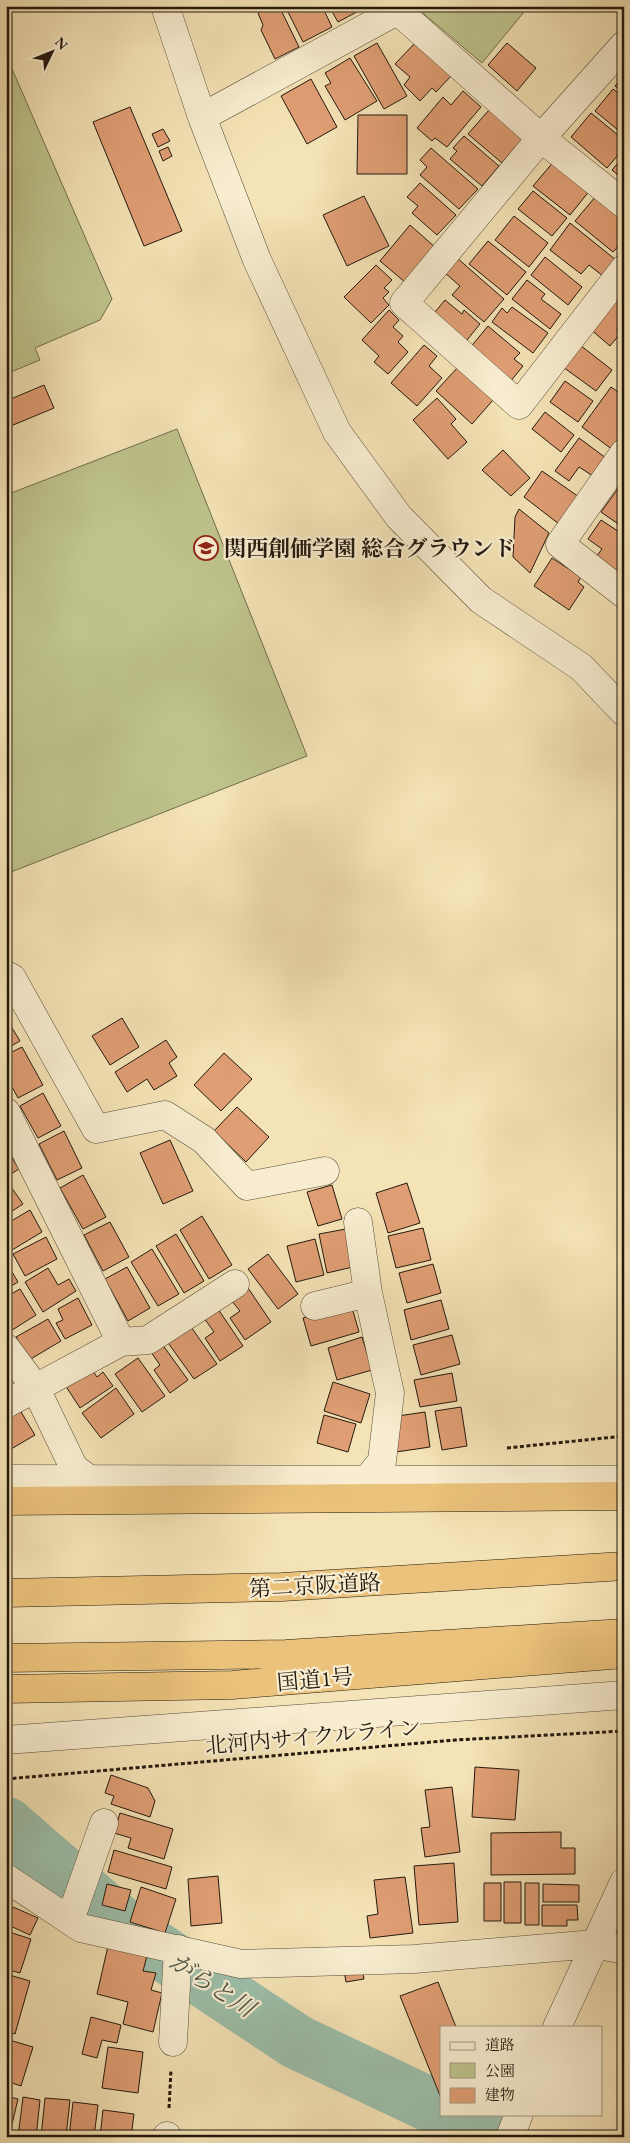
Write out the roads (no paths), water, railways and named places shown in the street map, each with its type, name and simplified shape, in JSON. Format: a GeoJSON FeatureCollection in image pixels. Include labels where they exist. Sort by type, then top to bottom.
{"type":"FeatureCollection","features":[{"type":"Feature","properties":{"kind":"highway"},"geometry":{"type":"LineString","coordinates":[[6,1501],[624,1496]]}},
{"type":"Feature","properties":{"kind":"highway","name":"第二京阪道路"},"geometry":{"type":"LineString","coordinates":[[6,1593],[282,1587],[624,1566]]}},
{"type":"Feature","properties":{"kind":"highway"},"geometry":{"type":"LineString","coordinates":[[6,1658],[286,1654],[624,1633]]}},
{"type":"Feature","properties":{"kind":"highway","name":"国道1号"},"geometry":{"type":"LineString","coordinates":[[6,1689],[232,1685],[624,1654]]}},
{"type":"Feature","properties":{"kind":"street"},"geometry":{"type":"LineString","coordinates":[[165,6],[202,117],[257,260],[337,432],[399,517],[481,600],[581,667],[624,712]]}},
{"type":"Feature","properties":{"kind":"street"},"geometry":{"type":"LineString","coordinates":[[202,117],[402,9],[541,138],[624,204]]}},
{"type":"Feature","properties":{"kind":"street"},"geometry":{"type":"LineString","coordinates":[[624,45],[541,138],[404,303],[519,405],[624,269]]}},
{"type":"Feature","properties":{"kind":"street"},"geometry":{"type":"LineString","coordinates":[[624,453],[560,544],[624,594]]}},
{"type":"Feature","properties":{"kind":"street"},"geometry":{"type":"LineString","coordinates":[[6,975],[12,978],[96,1130],[165,1115],[204,1140],[246,1186],[325,1171]]}},
{"type":"Feature","properties":{"kind":"street"},"geometry":{"type":"LineString","coordinates":[[6,1112],[121,1342]]}},
{"type":"Feature","properties":{"kind":"street"},"geometry":{"type":"LineString","coordinates":[[358,1222],[368,1293],[390,1393],[382,1461],[367,1480]]}},
{"type":"Feature","properties":{"kind":"street"},"geometry":{"type":"LineString","coordinates":[[6,1404],[121,1342],[148,1340],[235,1284]]}},
{"type":"Feature","properties":{"kind":"street"},"geometry":{"type":"LineString","coordinates":[[315,1306],[368,1293]]}},
{"type":"Feature","properties":{"kind":"street"},"geometry":{"type":"LineString","coordinates":[[6,1348],[35,1387],[74,1468],[89,1479]]}},
{"type":"Feature","properties":{"kind":"street"},"geometry":{"type":"LineString","coordinates":[[6,1479],[624,1480]]}},
{"type":"Feature","properties":{"kind":"street"},"geometry":{"type":"LineString","coordinates":[[6,1740],[624,1695]]}},
{"type":"Feature","properties":{"kind":"street"},"geometry":{"type":"LineString","coordinates":[[70,1920],[104,1823]]}},
{"type":"Feature","properties":{"kind":"street"},"geometry":{"type":"LineString","coordinates":[[6,1878],[81,1928],[240,1964],[414,1959],[594,1944],[624,1950]]}},
{"type":"Feature","properties":{"kind":"street"},"geometry":{"type":"LineString","coordinates":[[557,2026],[624,1882]]}},
{"type":"Feature","properties":{"kind":"street"},"geometry":{"type":"LineString","coordinates":[[173,2042],[178,1949]]}},
{"type":"Feature","properties":{"kind":"street"},"geometry":{"type":"LineString","coordinates":[[510,2137],[518,2116]]}},
{"type":"Feature","properties":{"kind":"waterway","name":"がらと川"},"geometry":{"type":"LineString","coordinates":[[6,1824],[128,1930],[297,2042],[440,2110]]}},
{"type":"Feature","properties":{"kind":"waterway","name":"がらと川"},"geometry":{"type":"LineString","coordinates":[[454,2116],[497,2137]]}},
{"type":"Feature","properties":{"kind":"place","name":"関西創価学園 総合グラウンド"},"geometry":{"type":"Point","coordinates":[206,548]}}]}
